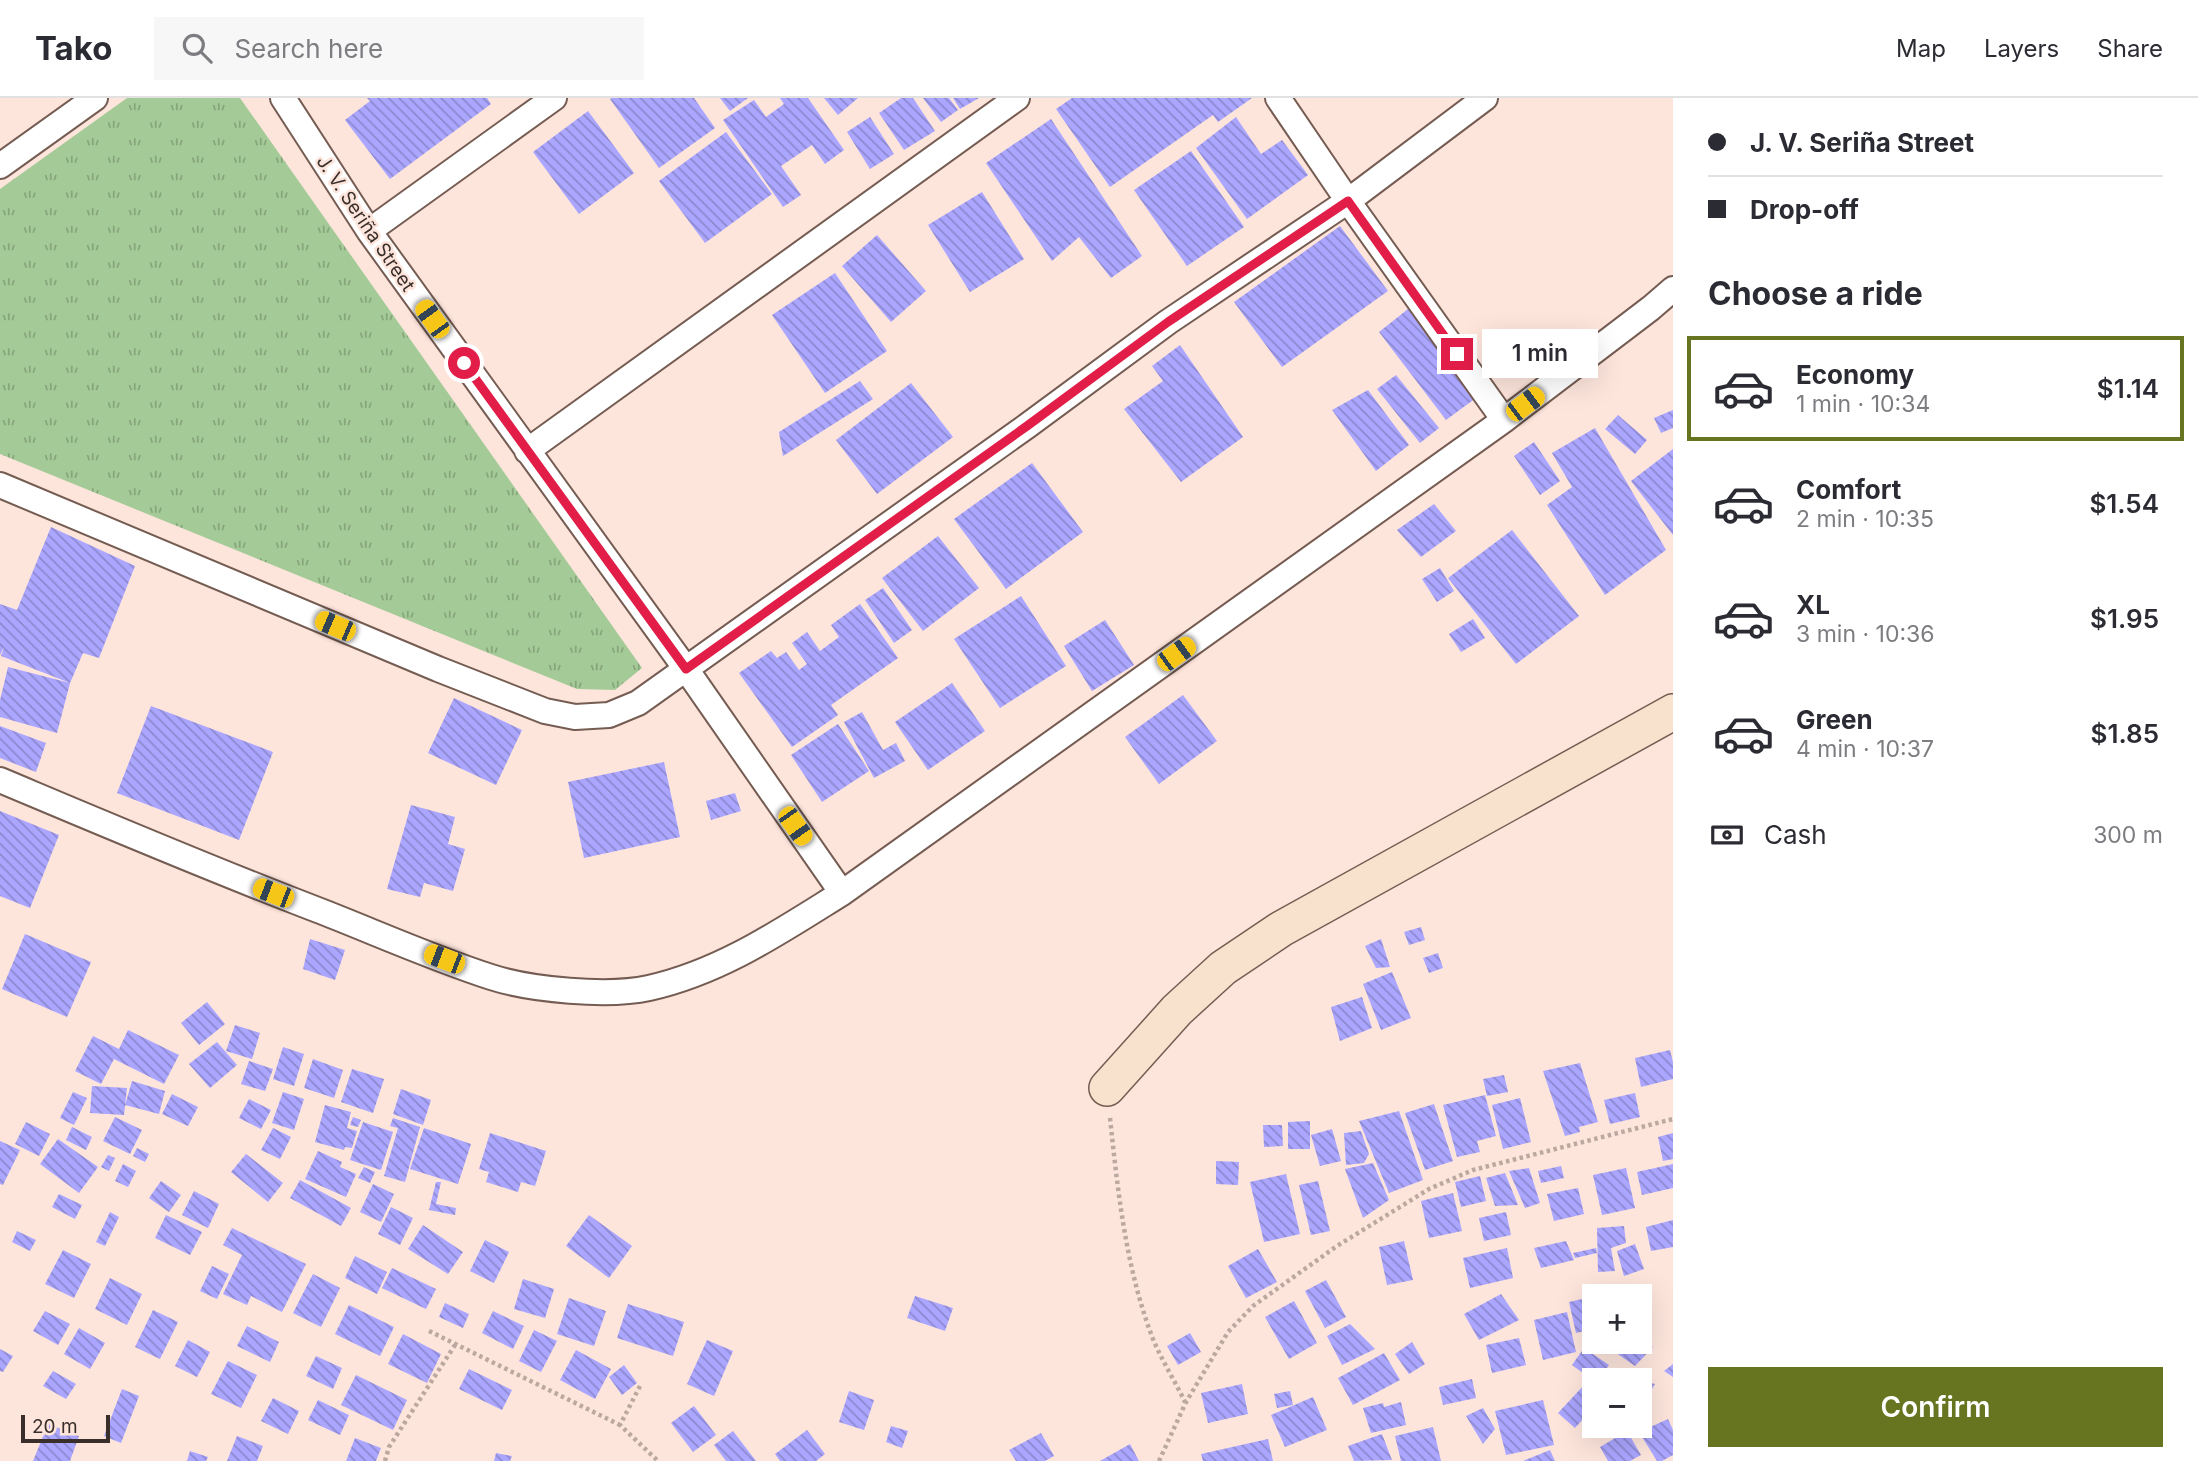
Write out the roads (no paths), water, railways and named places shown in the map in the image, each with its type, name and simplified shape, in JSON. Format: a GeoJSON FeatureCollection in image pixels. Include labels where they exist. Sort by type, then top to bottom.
{"type":"FeatureCollection","features":[{"type":"Feature","properties":{"kind":"street"},"geometry":{"type":"LineString","coordinates":[[0,166],[95,98]]}},
{"type":"Feature","properties":{"kind":"street","name":"J. V. Seriña Street"},"geometry":{"type":"LineString","coordinates":[[283,98],[369,230],[686,669],[842,893]]}},
{"type":"Feature","properties":{"kind":"street"},"geometry":{"type":"LineString","coordinates":[[369,230],[554,98]]}},
{"type":"Feature","properties":{"kind":"street"},"geometry":{"type":"LineString","coordinates":[[527,451],[1017,98]]}},
{"type":"Feature","properties":{"kind":"street"},"geometry":{"type":"LineString","coordinates":[[1278,98],[1504,420]]}},
{"type":"Feature","properties":{"kind":"street"},"geometry":{"type":"LineString","coordinates":[[0,485],[438,669],[545,711],[575,717],[609,715],[638,703],[1027,426],[1168,322],[1348,201],[1485,98]]}},
{"type":"Feature","properties":{"kind":"street"},"geometry":{"type":"LineString","coordinates":[[0,780],[224,874],[494,978],[554,989],[604,992],[648,988],[702,972],[751,950],[842,893],[1504,420],[1673,289]]}},
{"type":"Feature","properties":{"kind":"street"},"geometry":{"type":"LineString","coordinates":[[1107,1088],[1177,1010],[1223,968],[1281,929],[1673,712]]}}]}
